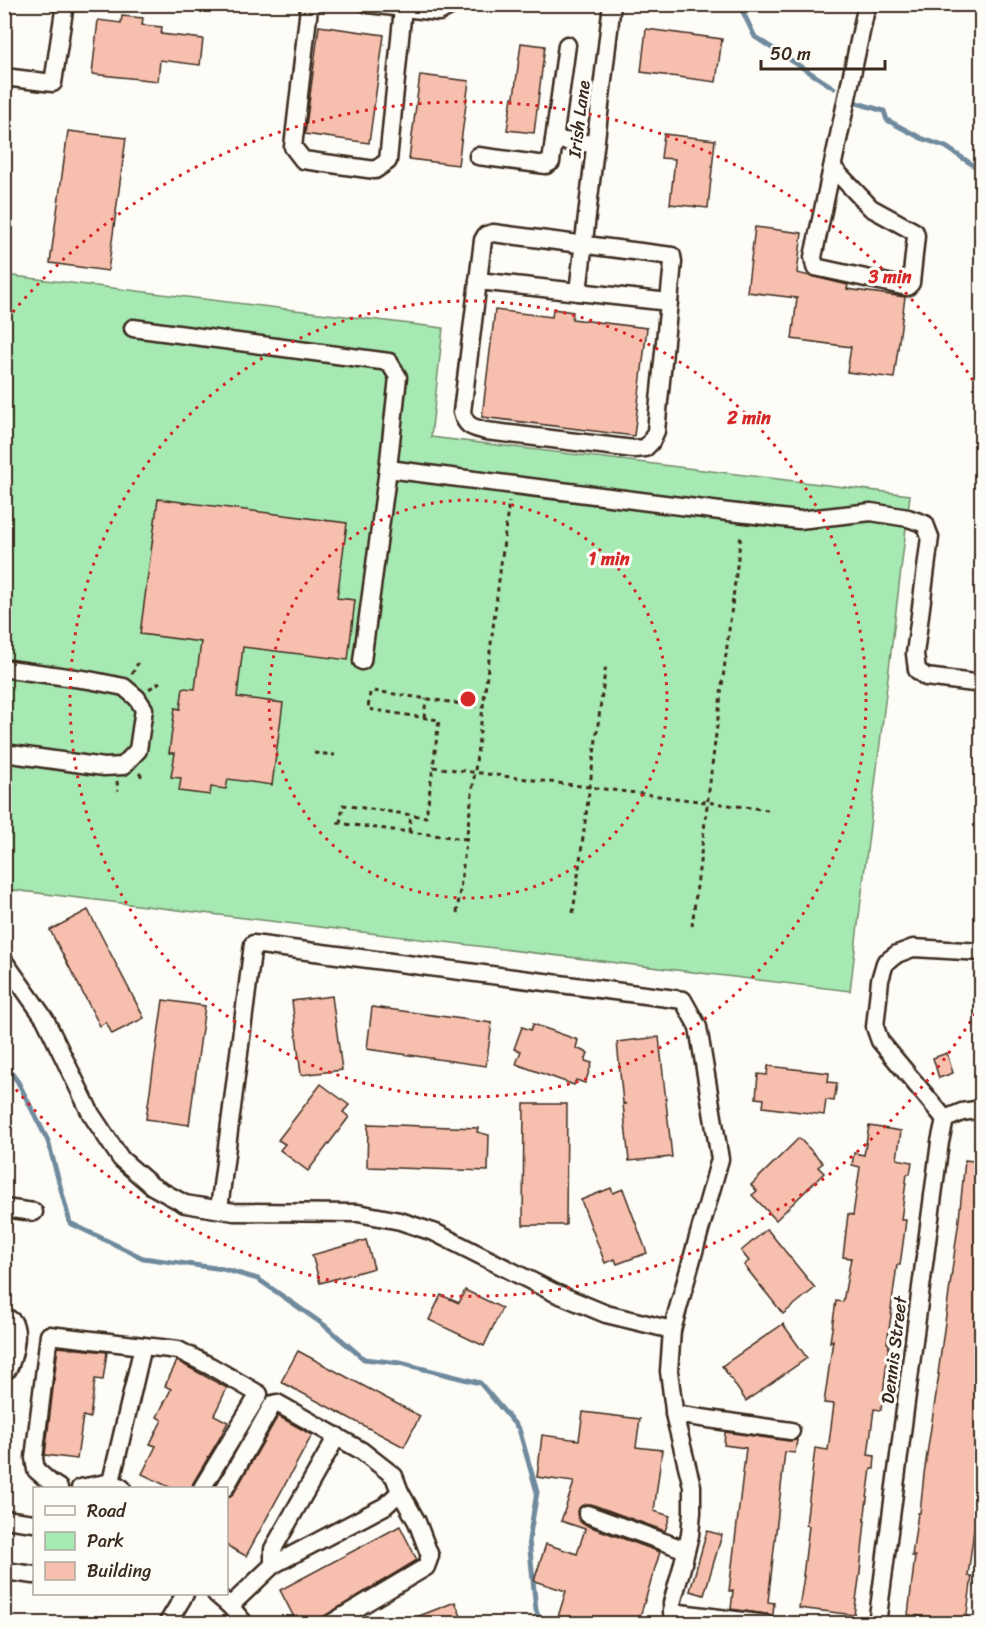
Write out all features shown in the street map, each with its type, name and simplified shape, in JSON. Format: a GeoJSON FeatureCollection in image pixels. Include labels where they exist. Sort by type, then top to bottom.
{"type":"FeatureCollection","features":[{"type":"Feature","properties":{"kind":"street"},"geometry":{"type":"LineString","coordinates":[[4,77],[54,83],[65,4]]}},
{"type":"Feature","properties":{"kind":"street"},"geometry":{"type":"LineString","coordinates":[[313,4],[309,8],[293,147],[303,160],[375,170],[388,161],[403,8]]}},
{"type":"Feature","properties":{"kind":"street"},"geometry":{"type":"LineString","coordinates":[[368,4],[439,12],[448,7],[448,4]]}},
{"type":"Feature","properties":{"kind":"street","name":"Irish Lane"},"geometry":{"type":"LineString","coordinates":[[578,292],[612,4]]}},
{"type":"Feature","properties":{"kind":"street"},"geometry":{"type":"LineString","coordinates":[[832,167],[871,208],[915,232],[911,283],[907,287],[815,267],[813,257],[832,167],[867,4]]}},
{"type":"Feature","properties":{"kind":"street"},"geometry":{"type":"LineString","coordinates":[[478,156],[549,165],[567,45]]}},
{"type":"Feature","properties":{"kind":"street"},"geometry":{"type":"LineString","coordinates":[[554,140],[595,144]]}},
{"type":"Feature","properties":{"kind":"street"},"geometry":{"type":"LineString","coordinates":[[493,233],[584,241],[672,256],[656,431],[651,442],[645,448],[634,449],[473,428],[465,422],[462,412],[483,240],[486,235],[493,233]]}},
{"type":"Feature","properties":{"kind":"street"},"geometry":{"type":"LineString","coordinates":[[478,281],[669,302]]}},
{"type":"Feature","properties":{"kind":"street"},"geometry":{"type":"LineString","coordinates":[[133,328],[389,363],[398,377],[362,661]]}},
{"type":"Feature","properties":{"kind":"street"},"geometry":{"type":"LineString","coordinates":[[388,469],[720,512],[799,520],[871,512],[908,518],[925,524],[930,537],[915,654],[917,670],[926,678],[981,684]]}},
{"type":"Feature","properties":{"kind":"street"},"geometry":{"type":"LineString","coordinates":[[4,670],[89,680],[124,687],[137,698],[144,709],[138,750],[123,766],[104,767],[4,753]]}},
{"type":"Feature","properties":{"kind":"street"},"geometry":{"type":"LineString","coordinates":[[219,1209],[254,944],[683,1000],[698,1026],[720,1159],[672,1330],[669,1371],[674,1414],[692,1486],[693,1512],[672,1603],[672,1618],[767,1623]]}},
{"type":"Feature","properties":{"kind":"street"},"geometry":{"type":"LineString","coordinates":[[981,952],[913,948],[897,954],[885,963],[880,980],[875,1027],[880,1041],[945,1119],[962,1112],[981,1109]]}},
{"type":"Feature","properties":{"kind":"street"},"geometry":{"type":"LineString","coordinates":[[4,961],[45,1019],[91,1114],[120,1159],[152,1186],[185,1204],[234,1212],[358,1213],[400,1221],[436,1233],[553,1292],[606,1314],[672,1330]]}},
{"type":"Feature","properties":{"kind":"street","name":"Dennis Street"},"geometry":{"type":"LineString","coordinates":[[878,1623],[940,1142],[945,1119]]}},
{"type":"Feature","properties":{"kind":"street"},"geometry":{"type":"LineString","coordinates":[[4,1208],[34,1212]]}},
{"type":"Feature","properties":{"kind":"street"},"geometry":{"type":"LineString","coordinates":[[4,1316],[12,1321],[16,1330],[13,1358],[8,1369],[4,1370]]}},
{"type":"Feature","properties":{"kind":"street"},"geometry":{"type":"LineString","coordinates":[[57,1487],[36,1470],[34,1458],[49,1335],[178,1350],[258,1394],[203,1487]]}},
{"type":"Feature","properties":{"kind":"street"},"geometry":{"type":"LineString","coordinates":[[92,1487],[116,1485],[143,1346]]}},
{"type":"Feature","properties":{"kind":"street"},"geometry":{"type":"LineString","coordinates":[[226,1487],[273,1404],[281,1404],[337,1436],[362,1451],[394,1476],[417,1522],[430,1556],[426,1567],[330,1623]]}},
{"type":"Feature","properties":{"kind":"street"},"geometry":{"type":"LineString","coordinates":[[674,1414],[791,1431]]}},
{"type":"Feature","properties":{"kind":"street"},"geometry":{"type":"LineString","coordinates":[[273,1565],[273,1549],[337,1436]]}},
{"type":"Feature","properties":{"kind":"street"},"geometry":{"type":"LineString","coordinates":[[230,1606],[273,1565],[386,1506],[400,1492]]}},
{"type":"Feature","properties":{"kind":"street"},"geometry":{"type":"LineString","coordinates":[[587,1514],[686,1550]]}},
{"type":"Feature","properties":{"kind":"street"},"geometry":{"type":"LineString","coordinates":[[4,1519],[33,1523]]}},
{"type":"Feature","properties":{"kind":"street"},"geometry":{"type":"LineString","coordinates":[[4,1571],[33,1575]]}},
{"type":"Feature","properties":{"kind":"street"},"geometry":{"type":"LineString","coordinates":[[167,1623],[184,1595]]}},
{"type":"Feature","properties":{"kind":"street"},"geometry":{"type":"LineString","coordinates":[[218,1595],[245,1623]]}},
{"type":"Feature","properties":{"kind":"path"},"geometry":{"type":"LineString","coordinates":[[457,913],[511,485]]}},
{"type":"Feature","properties":{"kind":"path"},"geometry":{"type":"LineString","coordinates":[[692,926],[741,534]]}},
{"type":"Feature","properties":{"kind":"path"},"geometry":{"type":"LineString","coordinates":[[130,676],[138,663]]}},
{"type":"Feature","properties":{"kind":"path"},"geometry":{"type":"LineString","coordinates":[[573,913],[606,664]]}},
{"type":"Feature","properties":{"kind":"path"},"geometry":{"type":"LineString","coordinates":[[147,691],[160,682]]}},
{"type":"Feature","properties":{"kind":"path"},"geometry":{"type":"LineString","coordinates":[[466,839],[338,823],[343,805],[426,817],[439,720],[368,709],[372,692],[483,707]]}},
{"type":"Feature","properties":{"kind":"path"},"geometry":{"type":"LineString","coordinates":[[424,718],[426,699]]}},
{"type":"Feature","properties":{"kind":"path"},"geometry":{"type":"LineString","coordinates":[[314,753],[335,755]]}},
{"type":"Feature","properties":{"kind":"path"},"geometry":{"type":"LineString","coordinates":[[433,767],[768,810]]}},
{"type":"Feature","properties":{"kind":"path"},"geometry":{"type":"LineString","coordinates":[[136,770],[144,779]]}},
{"type":"Feature","properties":{"kind":"path"},"geometry":{"type":"LineString","coordinates":[[409,832],[411,814]]}},
{"type":"Feature","properties":{"kind":"green space"},"geometry":{"type":"Polygon","coordinates":[[[5,275],[443,328],[431,437],[910,495],[850,991],[5,889],[5,275]]]}},
{"type":"Feature","properties":{"kind":"building"},"geometry":{"type":"Polygon","coordinates":[[[122,16],[143,18],[142,25],[162,27],[161,34],[203,39],[200,65],[160,60],[158,81],[92,74],[98,20],[121,23],[122,16]]]}},
{"type":"Feature","properties":{"kind":"building"},"geometry":{"type":"Polygon","coordinates":[[[319,26],[384,35],[369,143],[305,134],[319,26]]]}},
{"type":"Feature","properties":{"kind":"building"},"geometry":{"type":"Polygon","coordinates":[[[646,29],[722,39],[716,82],[641,72],[646,29]]]}},
{"type":"Feature","properties":{"kind":"building"},"geometry":{"type":"Polygon","coordinates":[[[521,43],[545,46],[534,133],[507,130],[521,43]]]}},
{"type":"Feature","properties":{"kind":"building"},"geometry":{"type":"Polygon","coordinates":[[[420,75],[469,81],[458,165],[409,159],[420,75]]]}},
{"type":"Feature","properties":{"kind":"building"},"geometry":{"type":"Polygon","coordinates":[[[68,131],[126,138],[108,271],[50,263],[68,131]]]}},
{"type":"Feature","properties":{"kind":"building"},"geometry":{"type":"Polygon","coordinates":[[[664,134],[715,140],[708,208],[670,204],[675,159],[661,158],[664,134]]]}},
{"type":"Feature","properties":{"kind":"building"},"geometry":{"type":"Polygon","coordinates":[[[755,227],[802,233],[797,273],[848,285],[847,289],[905,297],[894,378],[847,372],[851,347],[792,339],[797,298],[747,292],[755,227]]]}},
{"type":"Feature","properties":{"kind":"building"},"geometry":{"type":"Polygon","coordinates":[[[553,309],[573,312],[572,319],[647,328],[634,436],[482,417],[495,310],[552,317],[553,309]]]}},
{"type":"Feature","properties":{"kind":"building"},"geometry":{"type":"Polygon","coordinates":[[[158,499],[347,523],[337,598],[355,600],[348,660],[243,647],[237,697],[283,703],[272,785],[228,779],[226,789],[211,787],[210,795],[179,791],[181,778],[171,777],[175,753],[169,753],[175,708],[180,709],[183,688],[195,689],[201,642],[140,634],[158,499]]]}},
{"type":"Feature","properties":{"kind":"building"},"geometry":{"type":"Polygon","coordinates":[[[88,910],[144,1018],[112,1034],[106,1022],[100,1026],[50,930],[88,910]]]}},
{"type":"Feature","properties":{"kind":"building"},"geometry":{"type":"Polygon","coordinates":[[[332,996],[342,1070],[301,1075],[292,1001],[332,996]]]}},
{"type":"Feature","properties":{"kind":"building"},"geometry":{"type":"Polygon","coordinates":[[[163,1000],[205,1006],[189,1125],[146,1119],[163,1000]]]}},
{"type":"Feature","properties":{"kind":"building"},"geometry":{"type":"Polygon","coordinates":[[[372,1007],[492,1023],[486,1066],[367,1049],[372,1007]]]}},
{"type":"Feature","properties":{"kind":"building"},"geometry":{"type":"Polygon","coordinates":[[[533,1024],[578,1040],[576,1048],[588,1053],[585,1061],[592,1063],[585,1083],[576,1080],[574,1085],[516,1064],[521,1051],[514,1049],[522,1027],[531,1030],[533,1024]]]}},
{"type":"Feature","properties":{"kind":"building"},"geometry":{"type":"Polygon","coordinates":[[[659,1037],[672,1157],[629,1161],[623,1104],[627,1104],[623,1103],[617,1042],[659,1037]]]}},
{"type":"Feature","properties":{"kind":"building"},"geometry":{"type":"Polygon","coordinates":[[[947,1053],[953,1073],[939,1078],[933,1058],[947,1053]]]}},
{"type":"Feature","properties":{"kind":"building"},"geometry":{"type":"Polygon","coordinates":[[[768,1066],[829,1073],[828,1082],[837,1083],[834,1101],[826,1100],[824,1115],[763,1107],[764,1099],[756,1098],[758,1074],[767,1075],[768,1066]]]}},
{"type":"Feature","properties":{"kind":"building"},"geometry":{"type":"Polygon","coordinates":[[[321,1084],[349,1105],[343,1112],[349,1117],[308,1171],[280,1150],[285,1144],[278,1140],[321,1084]]]}},
{"type":"Feature","properties":{"kind":"building"},"geometry":{"type":"Polygon","coordinates":[[[524,1104],[567,1104],[566,1225],[523,1225],[524,1104]]]}},
{"type":"Feature","properties":{"kind":"building"},"geometry":{"type":"Polygon","coordinates":[[[368,1124],[478,1128],[477,1132],[489,1135],[488,1171],[367,1167],[368,1124]]]}},
{"type":"Feature","properties":{"kind":"building"},"geometry":{"type":"Polygon","coordinates":[[[869,1126],[901,1131],[897,1159],[912,1162],[910,1174],[907,1174],[901,1220],[906,1220],[891,1309],[881,1410],[874,1409],[868,1455],[875,1456],[874,1469],[871,1469],[854,1615],[799,1608],[815,1448],[828,1450],[834,1404],[824,1403],[836,1301],[843,1302],[851,1258],[843,1257],[848,1214],[853,1215],[860,1167],[852,1165],[854,1153],[864,1155],[869,1126]]]}},
{"type":"Feature","properties":{"kind":"building"},"geometry":{"type":"Polygon","coordinates":[[[799,1138],[823,1163],[818,1167],[824,1173],[776,1220],[752,1195],[757,1191],[751,1185],[799,1138]]]}},
{"type":"Feature","properties":{"kind":"building"},"geometry":{"type":"Polygon","coordinates":[[[965,1160],[981,1162],[981,1502],[978,1502],[971,1552],[968,1576],[972,1576],[966,1621],[908,1615],[915,1556],[912,1556],[939,1374],[965,1160]]]}},
{"type":"Feature","properties":{"kind":"building"},"geometry":{"type":"Polygon","coordinates":[[[611,1188],[613,1193],[623,1189],[647,1253],[617,1264],[615,1259],[605,1263],[581,1200],[611,1188]]]}},
{"type":"Feature","properties":{"kind":"building"},"geometry":{"type":"Polygon","coordinates":[[[767,1229],[815,1288],[783,1314],[744,1265],[749,1261],[741,1251],[767,1229]]]}},
{"type":"Feature","properties":{"kind":"building"},"geometry":{"type":"Polygon","coordinates":[[[366,1240],[374,1268],[320,1283],[312,1255],[366,1240]]]}},
{"type":"Feature","properties":{"kind":"building"},"geometry":{"type":"Polygon","coordinates":[[[465,1290],[502,1308],[484,1346],[429,1320],[441,1295],[459,1303],[465,1290]]]}},
{"type":"Feature","properties":{"kind":"building"},"geometry":{"type":"Polygon","coordinates":[[[783,1324],[807,1358],[746,1401],[722,1366],[783,1324]]]}},
{"type":"Feature","properties":{"kind":"building"},"geometry":{"type":"Polygon","coordinates":[[[58,1347],[107,1352],[103,1380],[95,1379],[90,1418],[83,1416],[77,1459],[45,1455],[58,1347]]]}},
{"type":"Feature","properties":{"kind":"building"},"geometry":{"type":"Polygon","coordinates":[[[298,1351],[420,1416],[404,1447],[281,1382],[298,1351]]]}},
{"type":"Feature","properties":{"kind":"building"},"geometry":{"type":"Polygon","coordinates":[[[177,1361],[227,1388],[214,1415],[228,1422],[192,1487],[169,1487],[142,1474],[156,1446],[150,1444],[162,1420],[157,1417],[171,1389],[165,1386],[177,1361]]]}},
{"type":"Feature","properties":{"kind":"building"},"geometry":{"type":"Polygon","coordinates":[[[583,1412],[640,1419],[636,1447],[662,1450],[654,1511],[670,1516],[665,1531],[591,1504],[581,1506],[577,1511],[579,1520],[583,1524],[660,1552],[638,1623],[568,1623],[557,1620],[566,1591],[534,1581],[546,1544],[577,1554],[585,1529],[561,1521],[574,1482],[537,1477],[542,1435],[579,1440],[583,1412]]]}},
{"type":"Feature","properties":{"kind":"building"},"geometry":{"type":"Polygon","coordinates":[[[278,1416],[312,1435],[246,1556],[228,1546],[228,1498],[234,1493],[278,1416]]]}},
{"type":"Feature","properties":{"kind":"building"},"geometry":{"type":"Polygon","coordinates":[[[725,1432],[789,1441],[797,1440],[795,1453],[785,1452],[768,1602],[774,1603],[773,1615],[731,1609],[733,1591],[729,1591],[746,1448],[724,1445],[725,1432]]]}},
{"type":"Feature","properties":{"kind":"building"},"geometry":{"type":"Polygon","coordinates":[[[400,1526],[417,1560],[323,1617],[310,1623],[297,1623],[280,1590],[400,1526]]]}},
{"type":"Feature","properties":{"kind":"building"},"geometry":{"type":"Polygon","coordinates":[[[707,1531],[722,1535],[704,1595],[690,1591],[707,1531]]]}},
{"type":"Feature","properties":{"kind":"building"},"geometry":{"type":"Polygon","coordinates":[[[455,1602],[464,1623],[401,1623],[455,1602]]]}},
{"type":"Feature","properties":{"kind":"waterway"},"geometry":{"type":"LineString","coordinates":[[739,4],[755,37],[834,88]]}},
{"type":"Feature","properties":{"kind":"waterway"},"geometry":{"type":"LineString","coordinates":[[857,103],[884,111],[887,120],[921,138],[946,147],[982,171]]}},
{"type":"Feature","properties":{"kind":"waterway"},"geometry":{"type":"LineString","coordinates":[[4,1063],[18,1082],[48,1141],[70,1223],[143,1258],[223,1269],[258,1279],[324,1325],[364,1359],[400,1363],[480,1383],[519,1429],[537,1492],[529,1540],[536,1610],[541,1624]]}}]}
